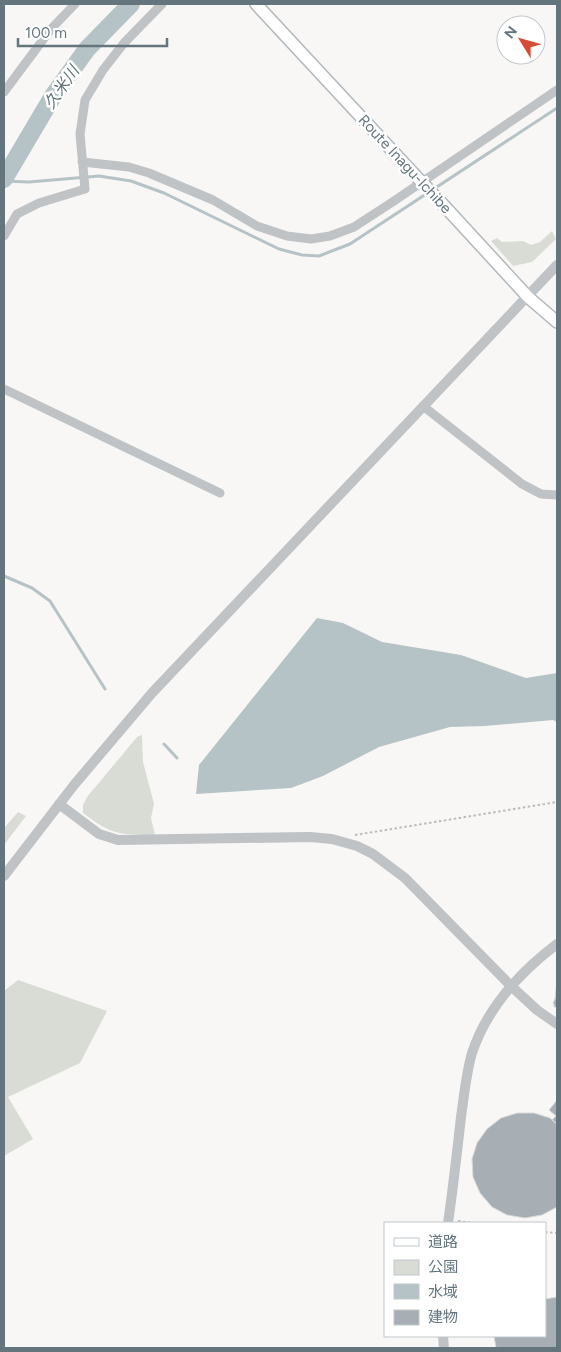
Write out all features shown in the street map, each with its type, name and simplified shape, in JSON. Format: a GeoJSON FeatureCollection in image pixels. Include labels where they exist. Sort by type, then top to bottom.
{"type":"FeatureCollection","features":[{"type":"Feature","properties":{"kind":"main road","name":"Route Inagu-Ichibe"},"geometry":{"type":"LineString","coordinates":[[256,4],[528,297],[557,322]]}},
{"type":"Feature","properties":{"kind":"street"},"geometry":{"type":"LineString","coordinates":[[4,92],[51,29],[76,4]]}},
{"type":"Feature","properties":{"kind":"street"},"geometry":{"type":"LineString","coordinates":[[4,236],[17,214],[39,203],[85,189],[80,134],[85,100],[103,70],[124,43],[162,4]]}},
{"type":"Feature","properties":{"kind":"street"},"geometry":{"type":"LineString","coordinates":[[83,164],[128,167],[150,173],[213,200],[258,226],[287,236],[311,239],[330,236],[354,227],[557,90]]}},
{"type":"Feature","properties":{"kind":"street"},"geometry":{"type":"LineString","coordinates":[[4,876],[60,804],[152,693],[557,265]]}},
{"type":"Feature","properties":{"kind":"street"},"geometry":{"type":"LineString","coordinates":[[4,389],[220,493]]}},
{"type":"Feature","properties":{"kind":"street"},"geometry":{"type":"LineString","coordinates":[[423,406],[522,484],[540,494],[557,495]]}},
{"type":"Feature","properties":{"kind":"street"},"geometry":{"type":"LineString","coordinates":[[60,804],[99,834],[118,840],[310,837],[332,839],[357,846],[373,854],[405,878],[511,986],[537,1010],[557,1024]]}},
{"type":"Feature","properties":{"kind":"street"},"geometry":{"type":"LineString","coordinates":[[453,1222],[466,1085],[472,1053],[493,1009],[511,986],[541,956],[557,944]]}},
{"type":"Feature","properties":{"kind":"path"},"geometry":{"type":"LineString","coordinates":[[352,836],[557,802]]}},
{"type":"Feature","properties":{"kind":"green space"},"geometry":{"type":"Polygon","coordinates":[[[552,231],[556,239],[532,262],[513,266],[491,241],[497,238],[502,242],[523,241],[531,245],[540,242],[552,231]]]}},
{"type":"Feature","properties":{"kind":"green space"},"geometry":{"type":"Polygon","coordinates":[[[142,735],[143,762],[154,804],[151,818],[155,835],[133,835],[109,830],[83,813],[83,805],[87,797],[137,737],[142,735]]]}},
{"type":"Feature","properties":{"kind":"green space"},"geometry":{"type":"Polygon","coordinates":[[[18,812],[26,816],[4,845],[4,828],[18,812]]]}},
{"type":"Feature","properties":{"kind":"green space"},"geometry":{"type":"Polygon","coordinates":[[[18,980],[107,1011],[80,1063],[8,1097],[33,1139],[4,1156],[4,991],[18,980]]]}},
{"type":"Feature","properties":{"kind":"water"},"geometry":{"type":"Polygon","coordinates":[[[317,618],[343,623],[382,642],[461,655],[526,678],[557,673],[557,722],[553,720],[450,727],[379,747],[323,776],[291,788],[196,794],[199,765],[317,618]]]}},
{"type":"Feature","properties":{"kind":"building"},"geometry":{"type":"Polygon","coordinates":[[[557,981],[557,1007],[554,1007],[553,1003],[557,981]]]}},
{"type":"Feature","properties":{"kind":"building"},"geometry":{"type":"Polygon","coordinates":[[[557,1100],[557,1124],[552,1120],[556,1116],[549,1110],[557,1100]]]}},
{"type":"Feature","properties":{"kind":"building"},"geometry":{"type":"Polygon","coordinates":[[[517,1113],[534,1113],[550,1118],[557,1124],[557,1207],[542,1215],[525,1218],[507,1215],[492,1207],[480,1193],[473,1177],[472,1159],[477,1143],[487,1129],[501,1118],[517,1113]]]}},
{"type":"Feature","properties":{"kind":"building"},"geometry":{"type":"Polygon","coordinates":[[[557,1297],[557,1348],[496,1348],[494,1337],[546,1337],[546,1299],[557,1297]]]}},
{"type":"Feature","properties":{"kind":"waterway","name":"久米川"},"geometry":{"type":"LineString","coordinates":[[4,179],[53,96],[87,49],[131,4]]}},
{"type":"Feature","properties":{"kind":"waterway"},"geometry":{"type":"LineString","coordinates":[[4,181],[29,182],[99,176],[131,181],[164,193],[279,249],[302,255],[319,256],[350,244],[557,108]]}},
{"type":"Feature","properties":{"kind":"waterway"},"geometry":{"type":"LineString","coordinates":[[4,576],[32,588],[50,601],[105,689]]}},
{"type":"Feature","properties":{"kind":"waterway"},"geometry":{"type":"LineString","coordinates":[[164,744],[177,758]]}}]}
